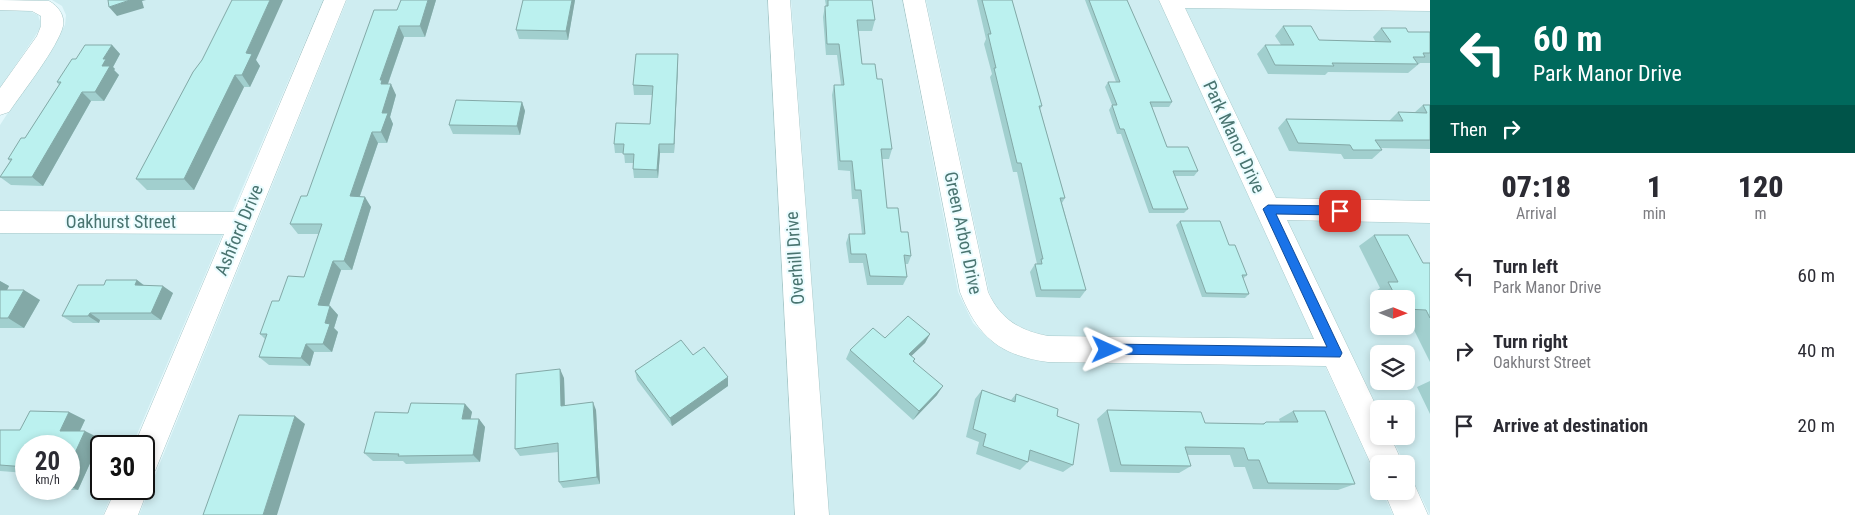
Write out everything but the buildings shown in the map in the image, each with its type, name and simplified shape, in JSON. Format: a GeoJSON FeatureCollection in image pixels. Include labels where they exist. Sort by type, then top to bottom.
{"type":"FeatureCollection","features":[{"type":"Feature","properties":{"kind":"street","name":"Ashford Drive"},"geometry":{"type":"LineString","coordinates":[[154,435],[335,0]]}},
{"type":"Feature","properties":{"kind":"street","name":"Overhill Drive"},"geometry":{"type":"LineString","coordinates":[[779,0],[812,515]]}},
{"type":"Feature","properties":{"kind":"street","name":"Green Arbor Drive"},"geometry":{"type":"LineString","coordinates":[[914,0],[974,292],[981,310],[1002,333],[1022,345],[1048,349],[1336,353]]}},
{"type":"Feature","properties":{"kind":"street","name":"Park Manor Drive"},"geometry":{"type":"LineString","coordinates":[[1170,0],[1383,455]]}},
{"type":"Feature","properties":{"kind":"street"},"geometry":{"type":"LineString","coordinates":[[1170,0],[1430,4]]}},
{"type":"Feature","properties":{"kind":"street"},"geometry":{"type":"LineString","coordinates":[[0,3],[37,4],[50,10],[53,26],[47,38],[0,106]]}},
{"type":"Feature","properties":{"kind":"street"},"geometry":{"type":"LineString","coordinates":[[1268,209],[1430,212]]}},
{"type":"Feature","properties":{"kind":"street","name":"Oakhurst Street"},"geometry":{"type":"LineString","coordinates":[[0,222],[242,223]]}},
{"type":"Feature","properties":{"kind":"street"},"geometry":{"type":"LineString","coordinates":[[121,515],[127,500]]}},
{"type":"Feature","properties":{"kind":"street"},"geometry":{"type":"LineString","coordinates":[[1404,500],[1411,515]]}},
{"type":"Feature","properties":{"kind":"shaded area"},"geometry":{"type":"Polygon","coordinates":[[[52,0],[323,0],[232,212],[0,211],[0,125],[65,25],[66,15],[62,6],[52,0]]]}},
{"type":"Feature","properties":{"kind":"shaded area"},"geometry":{"type":"Polygon","coordinates":[[[347,0],[767,0],[794,515],[139,515],[145,500],[155,500],[155,475],[347,0]]]}},
{"type":"Feature","properties":{"kind":"shaded area"},"geometry":{"type":"Polygon","coordinates":[[[791,0],[902,0],[958,292],[973,323],[990,340],[1016,355],[1051,362],[1325,366],[1370,464],[1370,500],[1386,500],[1393,515],[829,515],[791,0]]]}},
{"type":"Feature","properties":{"kind":"shaded area"},"geometry":{"type":"Polygon","coordinates":[[[926,0],[1159,0],[1314,340],[1046,336],[1026,333],[1006,320],[995,307],[989,291],[926,0]]]}},
{"type":"Feature","properties":{"kind":"shaded area"},"geometry":{"type":"Polygon","coordinates":[[[1185,7],[1430,11],[1430,202],[1277,199],[1185,7]]]}},
{"type":"Feature","properties":{"kind":"shaded area"},"geometry":{"type":"Polygon","coordinates":[[[0,10],[29,11],[38,15],[40,28],[0,88],[0,10]]]}},
{"type":"Feature","properties":{"kind":"shaded area"},"geometry":{"type":"Polygon","coordinates":[[[1287,220],[1430,222],[1430,515],[1415,485],[1415,455],[1400,455],[1395,445],[1415,445],[1415,400],[1374,400],[1287,220]]]}},
{"type":"Feature","properties":{"kind":"shaded area"},"geometry":{"type":"Polygon","coordinates":[[[0,232],[223,233],[137,435],[90,435],[90,500],[109,500],[103,515],[0,515],[0,232]]]}},
{"type":"Feature","properties":{"kind":"route"},"geometry":{"type":"LineString","coordinates":[[1107,350],[1336,353],[1268,209],[1340,211]]}}]}
